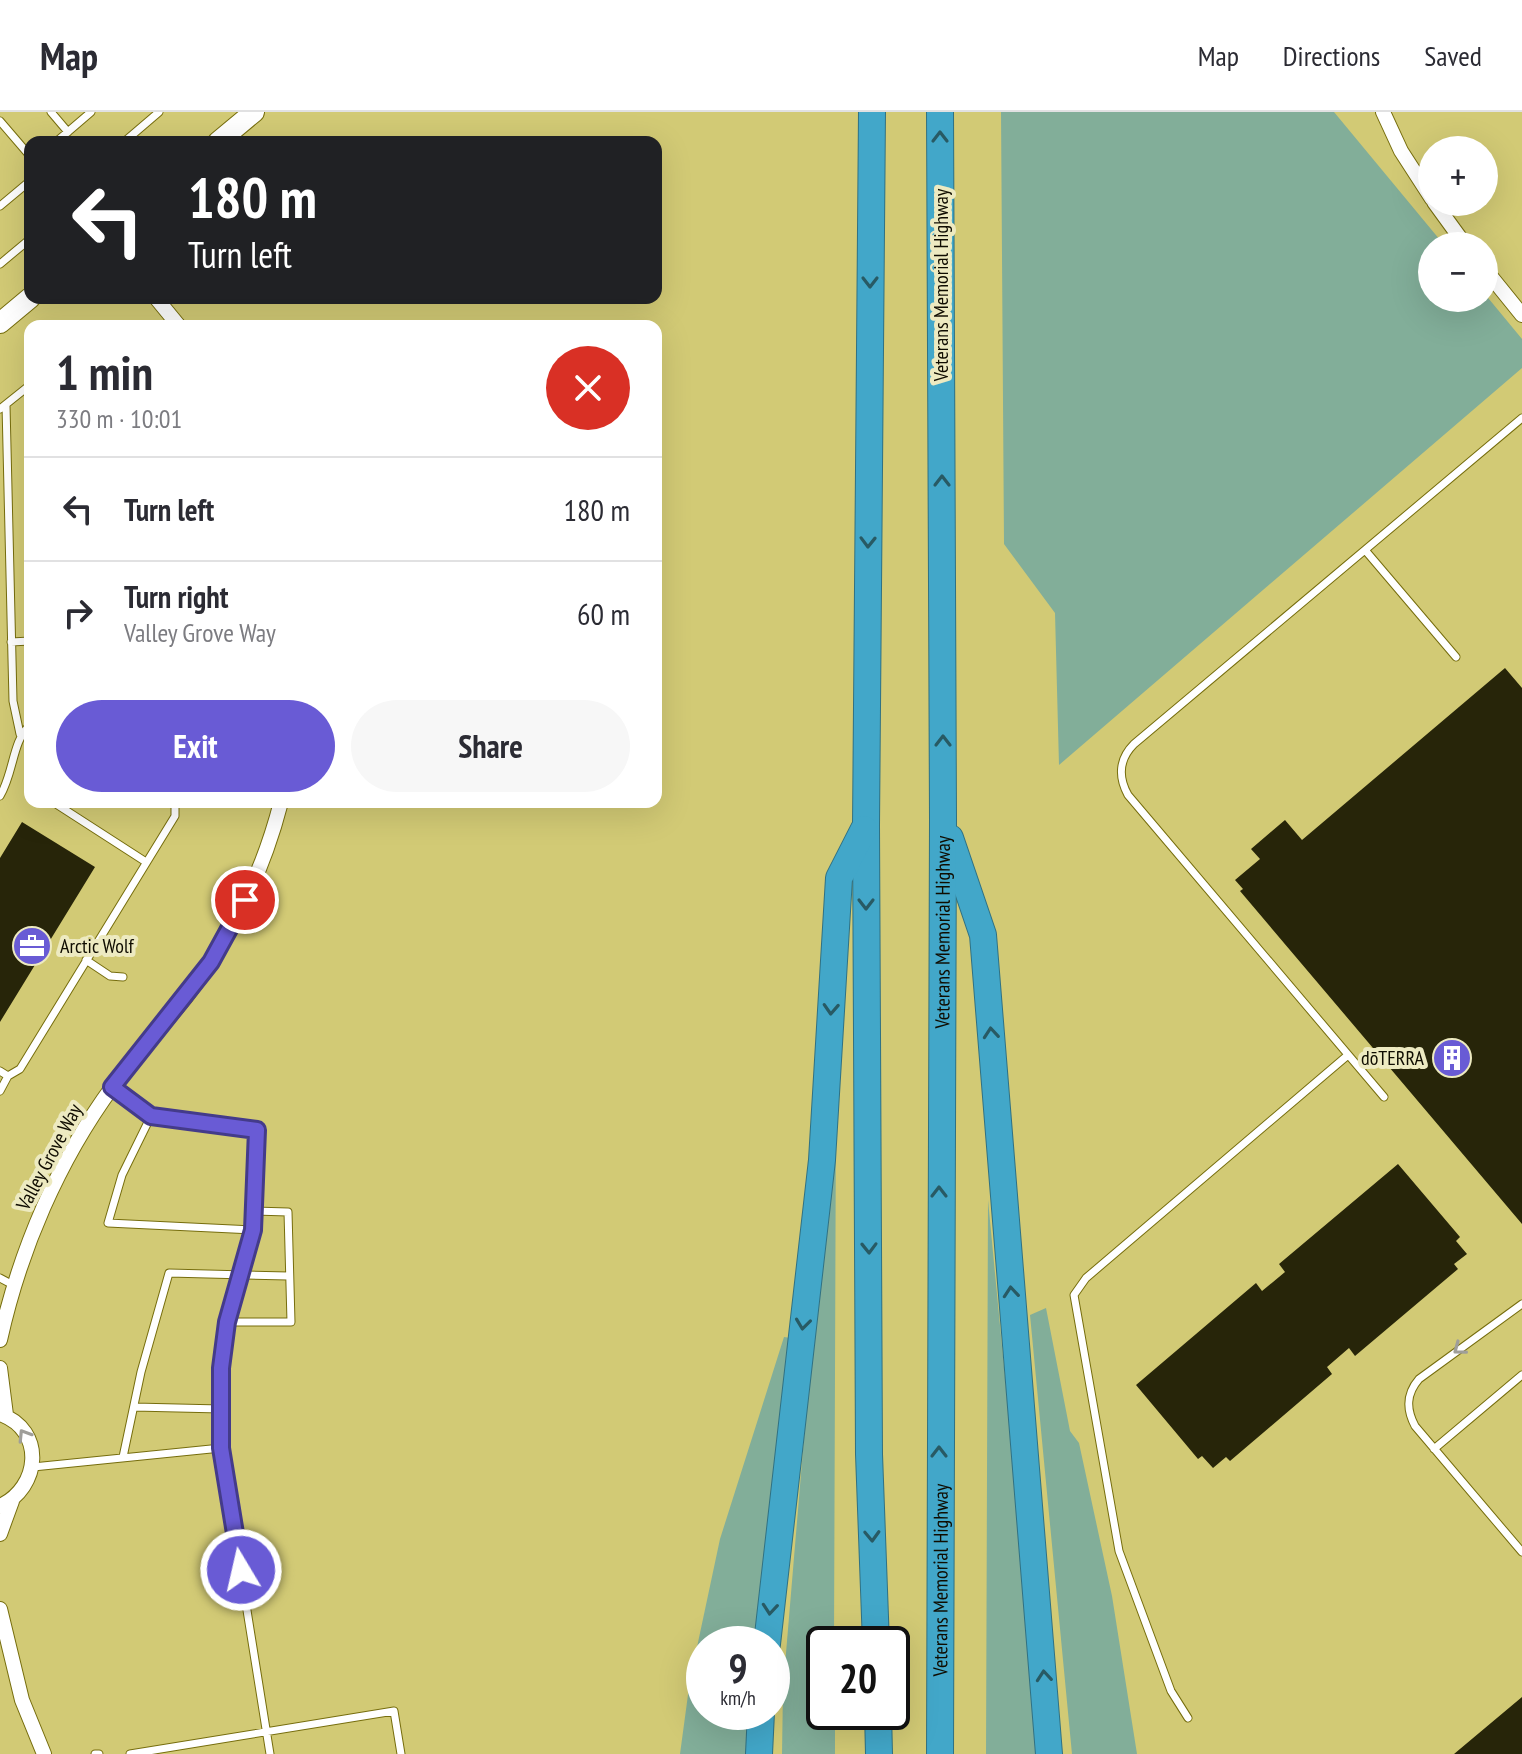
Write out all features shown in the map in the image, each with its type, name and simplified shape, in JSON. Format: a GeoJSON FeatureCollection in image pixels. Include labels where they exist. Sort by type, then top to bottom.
{"type":"FeatureCollection","features":[{"type":"Feature","properties":{"kind":"highway"},"geometry":{"type":"LineString","coordinates":[[872,112],[866,826],[869,1454],[875,1626]]}},
{"type":"Feature","properties":{"kind":"highway","name":"Veterans Memorial Highway"},"geometry":{"type":"LineString","coordinates":[[940,112],[943,819],[940,1754]]}},
{"type":"Feature","properties":{"kind":"highway"},"geometry":{"type":"LineString","coordinates":[[943,819],[983,935],[1049,1754]]}},
{"type":"Feature","properties":{"kind":"highway"},"geometry":{"type":"LineString","coordinates":[[769,1626],[822,1160],[839,878],[866,826]]}},
{"type":"Feature","properties":{"kind":"highway"},"geometry":{"type":"LineString","coordinates":[[759,1754],[760,1730]]}},
{"type":"Feature","properties":{"kind":"highway"},"geometry":{"type":"LineString","coordinates":[[878,1730],[879,1754]]}},
{"type":"Feature","properties":{"kind":"street"},"geometry":{"type":"LineString","coordinates":[[225,136],[254,112]]}},
{"type":"Feature","properties":{"kind":"street"},"geometry":{"type":"LineString","coordinates":[[1383,112],[1401,151],[1418,177]]}},
{"type":"Feature","properties":{"kind":"street"},"geometry":{"type":"LineString","coordinates":[[1498,285],[1522,315]]}},
{"type":"Feature","properties":{"kind":"street"},"geometry":{"type":"LineString","coordinates":[[0,323],[24,303]]}},
{"type":"Feature","properties":{"kind":"street"},"geometry":{"type":"LineString","coordinates":[[161,304],[174,320]]}},
{"type":"Feature","properties":{"kind":"street","name":"Valley Grove Way"},"geometry":{"type":"LineString","coordinates":[[0,1340],[15,1286],[44,1205],[84,1129],[112,1087],[187,996],[228,935],[262,861],[279,808]]}},
{"type":"Feature","properties":{"kind":"street"},"geometry":{"type":"LineString","coordinates":[[0,1368],[3,1410],[28,1437],[33,1467],[22,1492],[6,1504],[0,1534]]}},
{"type":"Feature","properties":{"kind":"street"},"geometry":{"type":"LineString","coordinates":[[0,1609],[22,1700],[44,1754]]}},
{"type":"Feature","properties":{"kind":"lane"},"geometry":{"type":"LineString","coordinates":[[51,112],[68,132]]}},
{"type":"Feature","properties":{"kind":"lane"},"geometry":{"type":"LineString","coordinates":[[63,136],[91,112]]}},
{"type":"Feature","properties":{"kind":"lane"},"geometry":{"type":"LineString","coordinates":[[131,136],[159,112]]}},
{"type":"Feature","properties":{"kind":"lane"},"geometry":{"type":"LineString","coordinates":[[0,121],[24,149]]}},
{"type":"Feature","properties":{"kind":"lane"},"geometry":{"type":"LineString","coordinates":[[0,206],[24,186]]}},
{"type":"Feature","properties":{"kind":"lane"},"geometry":{"type":"LineString","coordinates":[[0,264],[24,244]]}},
{"type":"Feature","properties":{"kind":"lane"},"geometry":{"type":"LineString","coordinates":[[0,796],[10,779],[20,734],[13,701],[3,407],[24,390]]}},
{"type":"Feature","properties":{"kind":"lane"},"geometry":{"type":"LineString","coordinates":[[1384,1097],[1128,795],[1121,770],[1125,755],[1134,744],[1522,418]]}},
{"type":"Feature","properties":{"kind":"lane"},"geometry":{"type":"LineString","coordinates":[[1365,550],[1456,657]]}},
{"type":"Feature","properties":{"kind":"lane"},"geometry":{"type":"LineString","coordinates":[[11,642],[24,641]]}},
{"type":"Feature","properties":{"kind":"lane"},"geometry":{"type":"LineString","coordinates":[[0,702],[13,701]]}},
{"type":"Feature","properties":{"kind":"lane"},"geometry":{"type":"LineString","coordinates":[[20,734],[24,730]]}},
{"type":"Feature","properties":{"kind":"lane"},"geometry":{"type":"LineString","coordinates":[[62,808],[146,862]]}},
{"type":"Feature","properties":{"kind":"lane"},"geometry":{"type":"LineString","coordinates":[[0,1091],[8,1076],[20,1069],[175,816],[175,808]]}},
{"type":"Feature","properties":{"kind":"lane"},"geometry":{"type":"LineString","coordinates":[[86,960],[110,976],[123,977]]}},
{"type":"Feature","properties":{"kind":"lane"},"geometry":{"type":"LineString","coordinates":[[1188,1718],[1171,1691],[1119,1551],[1074,1295],[1086,1278],[1348,1055]]}},
{"type":"Feature","properties":{"kind":"lane"},"geometry":{"type":"LineString","coordinates":[[0,1071],[8,1076]]}},
{"type":"Feature","properties":{"kind":"lane"},"geometry":{"type":"LineString","coordinates":[[112,1087],[151,1116],[257,1130],[253,1230],[227,1322],[221,1448],[270,1754]]}},
{"type":"Feature","properties":{"kind":"lane"},"geometry":{"type":"LineString","coordinates":[[151,1116],[122,1175],[108,1223],[253,1230]]}},
{"type":"Feature","properties":{"kind":"lane"},"geometry":{"type":"LineString","coordinates":[[227,1322],[291,1322],[288,1212],[254,1211]]}},
{"type":"Feature","properties":{"kind":"lane"},"geometry":{"type":"LineString","coordinates":[[123,1457],[169,1273],[288,1276]]}},
{"type":"Feature","properties":{"kind":"lane"},"geometry":{"type":"LineString","coordinates":[[0,1278],[15,1286]]}},
{"type":"Feature","properties":{"kind":"lane"},"geometry":{"type":"LineString","coordinates":[[1522,1304],[1414,1384],[1409,1396],[1409,1412],[1434,1449],[1522,1552]]}},
{"type":"Feature","properties":{"kind":"lane"},"geometry":{"type":"LineString","coordinates":[[1434,1449],[1522,1375]]}},
{"type":"Feature","properties":{"kind":"lane"},"geometry":{"type":"LineString","coordinates":[[134,1407],[221,1409]]}},
{"type":"Feature","properties":{"kind":"lane"},"geometry":{"type":"LineString","coordinates":[[33,1467],[221,1448]]}},
{"type":"Feature","properties":{"kind":"lane"},"geometry":{"type":"LineString","coordinates":[[130,1754],[394,1711],[401,1754]]}},
{"type":"Feature","properties":{"kind":"green space"},"geometry":{"type":"Polygon","coordinates":[[[1001,112],[1334,112],[1433,232],[1418,232],[1418,312],[1498,310],[1522,339],[1522,368],[1059,765],[1055,613],[1004,544],[1001,112]]]}},
{"type":"Feature","properties":{"kind":"green space"},"geometry":{"type":"Polygon","coordinates":[[[836,1102],[834,1626],[806,1626],[806,1730],[835,1730],[835,1754],[782,1754],[782,1730],[790,1730],[788,1626],[824,1199],[836,1102]]]}},
{"type":"Feature","properties":{"kind":"green space"},"geometry":{"type":"Polygon","coordinates":[[[988,1200],[1041,1754],[986,1754],[988,1200]]]}},
{"type":"Feature","properties":{"kind":"green space"},"geometry":{"type":"Polygon","coordinates":[[[1046,1308],[1070,1431],[1079,1443],[1112,1596],[1137,1754],[1072,1754],[1030,1315],[1046,1308]]]}},
{"type":"Feature","properties":{"kind":"green space"},"geometry":{"type":"Polygon","coordinates":[[[784,1337],[791,1338],[756,1626],[701,1626],[720,1539],[784,1337]]]}},
{"type":"Feature","properties":{"kind":"green space"},"geometry":{"type":"Polygon","coordinates":[[[686,1710],[686,1730],[749,1730],[748,1754],[680,1754],[686,1710]]]}},
{"type":"Feature","properties":{"kind":"building","name":"dōTERRA"},"geometry":{"type":"Polygon","coordinates":[[[1505,668],[1522,688],[1522,1224],[1240,891],[1243,889],[1235,880],[1260,859],[1251,849],[1285,820],[1302,840],[1505,668]]]}},
{"type":"Feature","properties":{"kind":"building"},"geometry":{"type":"Polygon","coordinates":[[[22,822],[95,867],[0,1022],[0,858],[22,822]]]}},
{"type":"Feature","properties":{"kind":"building"},"geometry":{"type":"Polygon","coordinates":[[[1398,1164],[1460,1237],[1456,1241],[1467,1254],[1454,1264],[1458,1269],[1355,1356],[1349,1348],[1327,1367],[1332,1374],[1230,1461],[1226,1457],[1213,1468],[1202,1456],[1198,1459],[1136,1385],[1256,1283],[1262,1291],[1285,1272],[1279,1264],[1398,1164]]]}},
{"type":"Feature","properties":{"kind":"building"},"geometry":{"type":"Polygon","coordinates":[[[1522,1697],[1522,1754],[1454,1754],[1522,1697]]]}},
{"type":"Feature","properties":{"kind":"place","name":"Arctic Wolf"},"geometry":{"type":"Point","coordinates":[32,946]}},
{"type":"Feature","properties":{"kind":"place","name":"dōTERRA"},"geometry":{"type":"Point","coordinates":[1452,1058]}},
{"type":"Feature","properties":{"kind":"route"},"geometry":{"type":"LineString","coordinates":[[241,1570],[221,1448],[221,1368],[227,1322],[253,1230],[257,1130],[151,1116],[112,1087],[187,996],[228,935],[245,900]]}}]}
